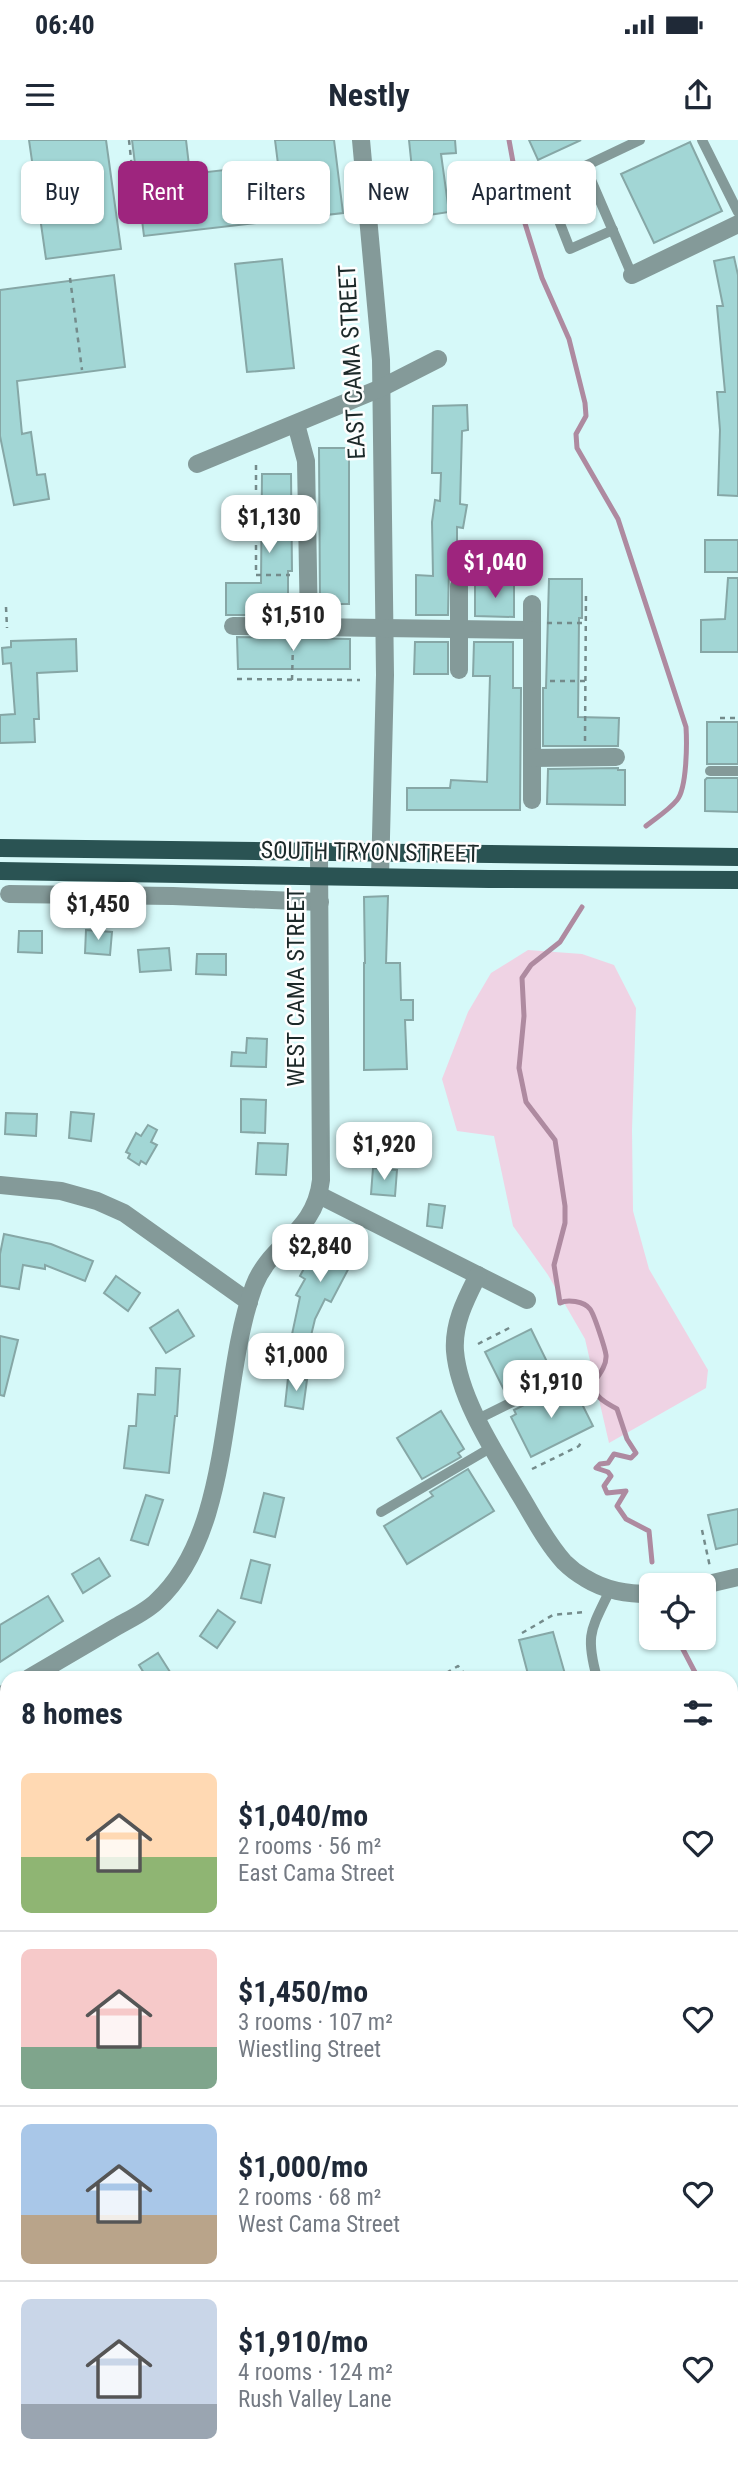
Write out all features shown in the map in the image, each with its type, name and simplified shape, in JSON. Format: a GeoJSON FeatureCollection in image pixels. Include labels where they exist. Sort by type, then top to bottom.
{"type":"FeatureCollection","features":[{"type":"Feature","properties":{"kind":"main road","name":"SOUTH TRYON STREET"},"geometry":{"type":"LineString","coordinates":[[0,848],[738,857]]}},
{"type":"Feature","properties":{"kind":"main road","name":"SOUTH TRYON STREET"},"geometry":{"type":"LineString","coordinates":[[0,871],[738,880]]}},
{"type":"Feature","properties":{"kind":"street","name":"EAST CAMA STREET"},"geometry":{"type":"LineString","coordinates":[[361,140],[379,328],[381,388],[385,628],[380,877]]}},
{"type":"Feature","properties":{"kind":"street"},"geometry":{"type":"LineString","coordinates":[[632,275],[738,224]]}},
{"type":"Feature","properties":{"kind":"street"},"geometry":{"type":"LineString","coordinates":[[197,464],[381,388],[438,359]]}},
{"type":"Feature","properties":{"kind":"street"},"geometry":{"type":"LineString","coordinates":[[296,424],[306,461],[301,631]]}},
{"type":"Feature","properties":{"kind":"street"},"geometry":{"type":"LineString","coordinates":[[459,586],[459,670]]}},
{"type":"Feature","properties":{"kind":"street"},"geometry":{"type":"LineString","coordinates":[[532,604],[538,627],[532,800]]}},
{"type":"Feature","properties":{"kind":"street"},"geometry":{"type":"LineString","coordinates":[[233,626],[301,631],[538,627]]}},
{"type":"Feature","properties":{"kind":"street"},"geometry":{"type":"LineString","coordinates":[[532,758],[616,757]]}},
{"type":"Feature","properties":{"kind":"street","name":"WEST CAMA STREET"},"geometry":{"type":"LineString","coordinates":[[319,853],[320,1195]]}},
{"type":"Feature","properties":{"kind":"street"},"geometry":{"type":"LineString","coordinates":[[4,894],[173,896],[320,902]]}},
{"type":"Feature","properties":{"kind":"street"},"geometry":{"type":"LineString","coordinates":[[0,1185],[61,1191],[97,1201],[124,1213],[248,1301]]}},
{"type":"Feature","properties":{"kind":"street"},"geometry":{"type":"LineString","coordinates":[[41,1671],[152,1605],[183,1571],[195,1548],[206,1514],[248,1301],[260,1274],[315,1209],[320,1195],[527,1300]]}},
{"type":"Feature","properties":{"kind":"street"},"geometry":{"type":"LineString","coordinates":[[478,1275],[461,1311],[455,1348],[464,1387],[492,1447],[546,1538],[565,1563],[585,1578],[610,1590],[639,1593]]}},
{"type":"Feature","properties":{"kind":"street"},"geometry":{"type":"LineString","coordinates":[[716,1582],[738,1577]]}},
{"type":"Feature","properties":{"kind":"lane"},"geometry":{"type":"LineString","coordinates":[[596,161],[640,140]]}},
{"type":"Feature","properties":{"kind":"lane"},"geometry":{"type":"LineString","coordinates":[[702,140],[738,212]]}},
{"type":"Feature","properties":{"kind":"lane"},"geometry":{"type":"LineString","coordinates":[[596,191],[632,275]]}},
{"type":"Feature","properties":{"kind":"lane"},"geometry":{"type":"LineString","coordinates":[[560,224],[570,249],[613,230]]}},
{"type":"Feature","properties":{"kind":"lane"},"geometry":{"type":"LineString","coordinates":[[710,771],[738,771]]}},
{"type":"Feature","properties":{"kind":"lane"},"geometry":{"type":"LineString","coordinates":[[478,1419],[562,1377]]}},
{"type":"Feature","properties":{"kind":"lane"},"geometry":{"type":"LineString","coordinates":[[381,1512],[492,1447]]}},
{"type":"Feature","properties":{"kind":"lane"},"geometry":{"type":"LineString","coordinates":[[593,1671],[590,1638],[610,1590]]}},
{"type":"Feature","properties":{"kind":"path"},"geometry":{"type":"LineString","coordinates":[[129,140],[131,161]]}},
{"type":"Feature","properties":{"kind":"path"},"geometry":{"type":"LineString","coordinates":[[70,278],[82,370]]}},
{"type":"Feature","properties":{"kind":"path"},"geometry":{"type":"LineString","coordinates":[[256,465],[256,575],[293,575]]}},
{"type":"Feature","properties":{"kind":"path"},"geometry":{"type":"LineString","coordinates":[[585,751],[586,591]]}},
{"type":"Feature","properties":{"kind":"path"},"geometry":{"type":"LineString","coordinates":[[6,607],[7,628]]}},
{"type":"Feature","properties":{"kind":"path"},"geometry":{"type":"LineString","coordinates":[[538,627],[586,623]]}},
{"type":"Feature","properties":{"kind":"path"},"geometry":{"type":"LineString","coordinates":[[292,680],[301,631]]}},
{"type":"Feature","properties":{"kind":"path"},"geometry":{"type":"LineString","coordinates":[[237,679],[360,680]]}},
{"type":"Feature","properties":{"kind":"path"},"geometry":{"type":"LineString","coordinates":[[545,681],[586,681]]}},
{"type":"Feature","properties":{"kind":"path"},"geometry":{"type":"LineString","coordinates":[[720,718],[738,718]]}},
{"type":"Feature","properties":{"kind":"path"},"geometry":{"type":"LineString","coordinates":[[478,1344],[513,1326]]}},
{"type":"Feature","properties":{"kind":"path"},"geometry":{"type":"LineString","coordinates":[[532,1469],[579,1446],[582,1440]]}},
{"type":"Feature","properties":{"kind":"path"},"geometry":{"type":"LineString","coordinates":[[702,1530],[710,1567]]}},
{"type":"Feature","properties":{"kind":"path"},"geometry":{"type":"LineString","coordinates":[[522,1633],[553,1615],[589,1611],[589,1608]]}},
{"type":"Feature","properties":{"kind":"shaded area"},"geometry":{"type":"Polygon","coordinates":[[[528,950],[582,954],[614,965],[636,1008],[632,1130],[633,1211],[649,1269],[708,1370],[706,1388],[609,1443],[585,1339],[548,1275],[513,1226],[494,1136],[457,1131],[442,1079],[468,1012],[491,973],[528,950]]]}},
{"type":"Feature","properties":{"kind":"building"},"geometry":{"type":"Polygon","coordinates":[[[29,140],[106,140],[121,249],[46,259],[41,224],[104,224],[104,161],[32,161],[29,140]]]}},
{"type":"Feature","properties":{"kind":"building"},"geometry":{"type":"Polygon","coordinates":[[[132,140],[186,140],[188,161],[135,161],[132,140]]]}},
{"type":"Feature","properties":{"kind":"building"},"geometry":{"type":"Polygon","coordinates":[[[275,140],[334,140],[343,213],[330,215],[330,161],[278,161],[275,140]]]}},
{"type":"Feature","properties":{"kind":"building"},"geometry":{"type":"Polygon","coordinates":[[[409,140],[455,140],[456,153],[441,154],[447,212],[433,214],[433,161],[411,161],[409,140]]]}},
{"type":"Feature","properties":{"kind":"building"},"geometry":{"type":"Polygon","coordinates":[[[529,140],[581,140],[538,160],[529,140]]]}},
{"type":"Feature","properties":{"kind":"building"},"geometry":{"type":"Polygon","coordinates":[[[690,142],[722,211],[654,243],[621,174],[690,142]]]}},
{"type":"Feature","properties":{"kind":"building"},"geometry":{"type":"Polygon","coordinates":[[[222,170],[222,224],[248,224],[144,236],[142,224],[208,224],[208,172],[222,170]]]}},
{"type":"Feature","properties":{"kind":"building"},"geometry":{"type":"Polygon","coordinates":[[[734,257],[738,275],[738,496],[718,495],[720,430],[717,392],[725,392],[717,306],[723,306],[714,261],[734,257]]]}},
{"type":"Feature","properties":{"kind":"building"},"geometry":{"type":"Polygon","coordinates":[[[282,259],[294,368],[247,372],[235,264],[282,259]]]}},
{"type":"Feature","properties":{"kind":"building"},"geometry":{"type":"Polygon","coordinates":[[[114,275],[125,367],[17,381],[22,434],[31,432],[37,475],[45,474],[49,499],[14,505],[0,436],[0,290],[114,275]]]}},
{"type":"Feature","properties":{"kind":"building"},"geometry":{"type":"Polygon","coordinates":[[[467,405],[468,430],[462,431],[460,504],[467,505],[463,528],[457,527],[457,566],[449,566],[448,615],[416,615],[416,575],[433,576],[432,522],[435,500],[440,501],[441,473],[432,473],[433,406],[467,405]]]}},
{"type":"Feature","properties":{"kind":"building"},"geometry":{"type":"Polygon","coordinates":[[[319,448],[349,448],[349,604],[320,604],[319,448]]]}},
{"type":"Feature","properties":{"kind":"building"},"geometry":{"type":"Polygon","coordinates":[[[262,474],[291,474],[292,571],[288,571],[288,615],[226,615],[226,583],[261,583],[262,474]]]}},
{"type":"Feature","properties":{"kind":"building"},"geometry":{"type":"Polygon","coordinates":[[[705,540],[738,540],[738,572],[705,572],[705,540]]]}},
{"type":"Feature","properties":{"kind":"building"},"geometry":{"type":"Polygon","coordinates":[[[728,578],[738,578],[738,652],[701,652],[701,620],[725,619],[728,578]]]}},
{"type":"Feature","properties":{"kind":"building"},"geometry":{"type":"Polygon","coordinates":[[[549,579],[582,579],[578,717],[619,718],[618,746],[543,746],[549,579]]]}},
{"type":"Feature","properties":{"kind":"building"},"geometry":{"type":"Polygon","coordinates":[[[475,583],[514,583],[514,617],[475,616],[475,583]]]}},
{"type":"Feature","properties":{"kind":"building"},"geometry":{"type":"Polygon","coordinates":[[[237,637],[350,639],[350,669],[238,669],[237,637]]]}},
{"type":"Feature","properties":{"kind":"building"},"geometry":{"type":"Polygon","coordinates":[[[76,639],[77,671],[37,673],[39,719],[34,719],[35,742],[0,743],[0,715],[15,714],[11,663],[3,664],[2,648],[11,647],[11,641],[76,639]]]}},
{"type":"Feature","properties":{"kind":"building"},"geometry":{"type":"Polygon","coordinates":[[[415,642],[448,642],[448,674],[414,674],[415,642]]]}},
{"type":"Feature","properties":{"kind":"building"},"geometry":{"type":"Polygon","coordinates":[[[474,642],[513,642],[513,688],[521,688],[520,810],[407,810],[407,788],[450,788],[451,780],[487,782],[490,676],[473,676],[474,642]]]}},
{"type":"Feature","properties":{"kind":"building"},"geometry":{"type":"Polygon","coordinates":[[[707,722],[738,722],[738,764],[707,764],[707,722]]]}},
{"type":"Feature","properties":{"kind":"building"},"geometry":{"type":"Polygon","coordinates":[[[548,769],[625,770],[625,805],[547,804],[548,769]]]}},
{"type":"Feature","properties":{"kind":"building"},"geometry":{"type":"Polygon","coordinates":[[[707,778],[738,778],[738,812],[705,811],[707,778]]]}},
{"type":"Feature","properties":{"kind":"building"},"geometry":{"type":"Polygon","coordinates":[[[388,896],[386,963],[400,963],[401,1000],[413,1000],[413,1020],[405,1020],[407,1069],[364,1070],[364,897],[388,896]]]}},
{"type":"Feature","properties":{"kind":"building"},"geometry":{"type":"Polygon","coordinates":[[[86,930],[112,932],[110,955],[85,953],[86,930]]]}},
{"type":"Feature","properties":{"kind":"building"},"geometry":{"type":"Polygon","coordinates":[[[19,931],[42,931],[42,953],[18,952],[19,931]]]}},
{"type":"Feature","properties":{"kind":"building"},"geometry":{"type":"Polygon","coordinates":[[[169,948],[171,970],[140,972],[138,950],[169,948]]]}},
{"type":"Feature","properties":{"kind":"building"},"geometry":{"type":"Polygon","coordinates":[[[197,954],[226,954],[226,975],[196,974],[197,954]]]}},
{"type":"Feature","properties":{"kind":"building"},"geometry":{"type":"Polygon","coordinates":[[[247,1038],[267,1039],[266,1067],[231,1066],[232,1052],[246,1053],[247,1038]]]}},
{"type":"Feature","properties":{"kind":"building"},"geometry":{"type":"Polygon","coordinates":[[[241,1099],[266,1100],[265,1133],[241,1132],[241,1099]]]}},
{"type":"Feature","properties":{"kind":"building"},"geometry":{"type":"Polygon","coordinates":[[[71,1112],[94,1114],[91,1141],[69,1138],[71,1112]]]}},
{"type":"Feature","properties":{"kind":"building"},"geometry":{"type":"Polygon","coordinates":[[[6,1113],[37,1114],[36,1136],[5,1134],[6,1113]]]}},
{"type":"Feature","properties":{"kind":"building"},"geometry":{"type":"Polygon","coordinates":[[[148,1125],[157,1130],[151,1142],[157,1145],[146,1164],[141,1161],[139,1165],[128,1158],[130,1154],[126,1152],[136,1133],[141,1136],[148,1125]]]}},
{"type":"Feature","properties":{"kind":"building"},"geometry":{"type":"Polygon","coordinates":[[[258,1143],[288,1144],[286,1175],[256,1174],[258,1143]]]}},
{"type":"Feature","properties":{"kind":"building"},"geometry":{"type":"Polygon","coordinates":[[[373,1168],[397,1170],[395,1196],[371,1194],[373,1168]]]}},
{"type":"Feature","properties":{"kind":"building"},"geometry":{"type":"Polygon","coordinates":[[[429,1204],[445,1206],[442,1228],[427,1226],[429,1204]]]}},
{"type":"Feature","properties":{"kind":"building"},"geometry":{"type":"Polygon","coordinates":[[[4,1234],[51,1244],[93,1261],[85,1281],[45,1265],[45,1269],[23,1265],[19,1289],[0,1286],[0,1254],[4,1234]]]}},
{"type":"Feature","properties":{"kind":"building"},"geometry":{"type":"Polygon","coordinates":[[[330,1234],[352,1246],[346,1257],[353,1260],[331,1302],[325,1299],[315,1319],[309,1344],[291,1339],[300,1297],[296,1295],[305,1279],[300,1276],[315,1248],[320,1251],[330,1234]]]}},
{"type":"Feature","properties":{"kind":"building"},"geometry":{"type":"Polygon","coordinates":[[[116,1276],[140,1293],[128,1311],[104,1293],[116,1276]]]}},
{"type":"Feature","properties":{"kind":"building"},"geometry":{"type":"Polygon","coordinates":[[[178,1310],[194,1336],[166,1353],[150,1328],[178,1310]]]}},
{"type":"Feature","properties":{"kind":"building"},"geometry":{"type":"Polygon","coordinates":[[[531,1329],[553,1374],[507,1396],[485,1352],[531,1329]]]}},
{"type":"Feature","properties":{"kind":"building"},"geometry":{"type":"Polygon","coordinates":[[[0,1336],[18,1340],[4,1396],[0,1395],[0,1336]]]}},
{"type":"Feature","properties":{"kind":"building"},"geometry":{"type":"Polygon","coordinates":[[[156,1368],[180,1369],[169,1473],[124,1468],[129,1426],[136,1426],[138,1394],[155,1395],[156,1368]]]}},
{"type":"Feature","properties":{"kind":"building"},"geometry":{"type":"Polygon","coordinates":[[[288,1378],[307,1380],[303,1409],[285,1406],[288,1378]]]}},
{"type":"Feature","properties":{"kind":"building"},"geometry":{"type":"Polygon","coordinates":[[[573,1386],[593,1426],[531,1457],[511,1417],[516,1414],[514,1410],[560,1387],[562,1391],[573,1386]]]}},
{"type":"Feature","properties":{"kind":"building"},"geometry":{"type":"Polygon","coordinates":[[[441,1411],[464,1449],[458,1453],[461,1457],[422,1479],[397,1438],[441,1411]]]}},
{"type":"Feature","properties":{"kind":"building"},"geometry":{"type":"Polygon","coordinates":[[[468,1469],[494,1511],[407,1564],[384,1526],[433,1496],[430,1492],[468,1469]]]}},
{"type":"Feature","properties":{"kind":"building"},"geometry":{"type":"Polygon","coordinates":[[[264,1493],[284,1498],[275,1537],[254,1532],[264,1493]]]}},
{"type":"Feature","properties":{"kind":"building"},"geometry":{"type":"Polygon","coordinates":[[[146,1495],[163,1500],[148,1545],[131,1540],[146,1495]]]}},
{"type":"Feature","properties":{"kind":"building"},"geometry":{"type":"Polygon","coordinates":[[[738,1509],[738,1544],[716,1549],[708,1515],[738,1509]]]}},
{"type":"Feature","properties":{"kind":"building"},"geometry":{"type":"Polygon","coordinates":[[[99,1558],[110,1576],[83,1593],[72,1574],[99,1558]]]}},
{"type":"Feature","properties":{"kind":"building"},"geometry":{"type":"Polygon","coordinates":[[[251,1560],[270,1565],[261,1603],[241,1598],[251,1560]]]}},
{"type":"Feature","properties":{"kind":"building"},"geometry":{"type":"Polygon","coordinates":[[[48,1596],[63,1621],[0,1662],[0,1625],[48,1596]]]}},
{"type":"Feature","properties":{"kind":"building"},"geometry":{"type":"Polygon","coordinates":[[[218,1610],[235,1622],[217,1648],[200,1636],[218,1610]]]}},
{"type":"Feature","properties":{"kind":"building"},"geometry":{"type":"Polygon","coordinates":[[[553,1632],[564,1671],[527,1671],[519,1640],[553,1632]]]}},
{"type":"Feature","properties":{"kind":"building"},"geometry":{"type":"Polygon","coordinates":[[[158,1653],[169,1671],[143,1671],[139,1665],[158,1653]]]}},
{"type":"Feature","properties":{"kind":"waterway"},"geometry":{"type":"LineString","coordinates":[[509,140],[523,217],[542,278],[569,339],[585,403],[586,416],[576,434],[577,448],[618,519],[686,727],[686,765],[680,794],[670,807],[646,826]]}},
{"type":"Feature","properties":{"kind":"waterway"},"geometry":{"type":"LineString","coordinates":[[582,907],[560,942],[531,965],[522,978],[524,1016],[519,1068],[526,1102],[555,1140],[565,1206],[565,1223],[554,1265],[560,1303],[580,1303],[592,1312],[606,1355],[604,1367],[592,1385],[599,1397],[617,1409],[627,1439],[636,1453],[631,1458],[614,1454],[608,1463],[600,1464],[596,1468],[608,1472],[611,1476],[604,1486],[607,1493],[626,1491],[617,1506],[626,1519],[649,1531],[652,1562]]}},
{"type":"Feature","properties":{"kind":"waterway"},"geometry":{"type":"LineString","coordinates":[[683,1650],[694,1671]]}}]}
